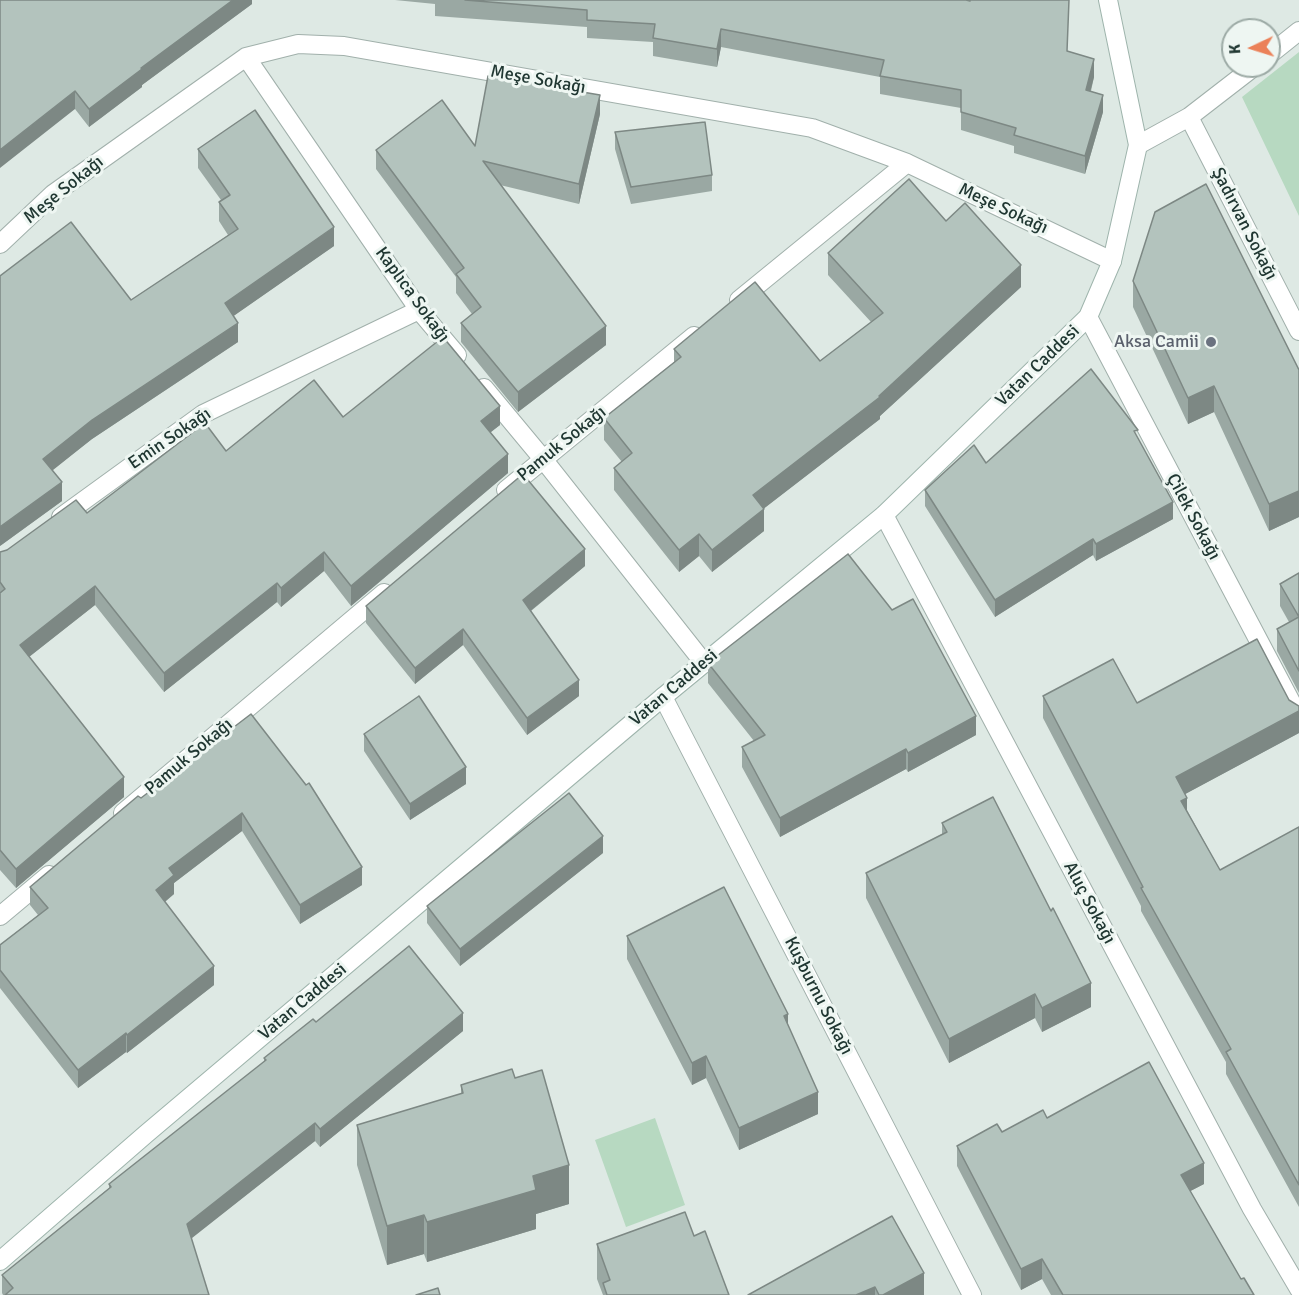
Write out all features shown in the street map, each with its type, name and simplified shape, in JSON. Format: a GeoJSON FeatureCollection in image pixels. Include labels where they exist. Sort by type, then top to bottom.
{"type":"FeatureCollection","features":[{"type":"Feature","properties":{"kind":"street","name":"Vatan Caddesi"},"geometry":{"type":"LineString","coordinates":[[0,1261],[146,1134],[663,697],[884,515],[1088,317],[1112,261],[1138,145],[1108,0]]}},
{"type":"Feature","properties":{"kind":"street"},"geometry":{"type":"LineString","coordinates":[[1281,45],[1299,31]]}},
{"type":"Feature","properties":{"kind":"street","name":"Meşe Sokağı"},"geometry":{"type":"LineString","coordinates":[[0,244],[53,194],[246,57],[298,44],[344,46],[812,128],[907,163],[1112,261]]}},
{"type":"Feature","properties":{"kind":"street","name":"Kaplıca Sokağı"},"geometry":{"type":"LineString","coordinates":[[246,57],[419,310],[543,459],[704,663]]}},
{"type":"Feature","properties":{"kind":"street"},"geometry":{"type":"LineString","coordinates":[[1138,145],[1189,117],[1239,78]]}},
{"type":"Feature","properties":{"kind":"street","name":"Şadırvan Sokağı"},"geometry":{"type":"LineString","coordinates":[[1189,117],[1299,331]]}},
{"type":"Feature","properties":{"kind":"street"},"geometry":{"type":"LineString","coordinates":[[725,311],[907,163]]}},
{"type":"Feature","properties":{"kind":"street","name":"Emin Sokağı"},"geometry":{"type":"LineString","coordinates":[[48,525],[203,414],[419,310]]}},
{"type":"Feature","properties":{"kind":"street","name":"Çilek Sokağı"},"geometry":{"type":"LineString","coordinates":[[1088,317],[1299,717]]}},
{"type":"Feature","properties":{"kind":"street","name":"Pamuk Sokağı"},"geometry":{"type":"LineString","coordinates":[[489,504],[707,326]]}},
{"type":"Feature","properties":{"kind":"street","name":"Aluç Sokağı"},"geometry":{"type":"LineString","coordinates":[[884,515],[1246,1199],[1299,1289]]}},
{"type":"Feature","properties":{"kind":"street","name":"Pamuk Sokağı"},"geometry":{"type":"LineString","coordinates":[[109,825],[398,581]]}},
{"type":"Feature","properties":{"kind":"street","name":"Kuşburnu Sokağı"},"geometry":{"type":"LineString","coordinates":[[663,697],[972,1295]]}},
{"type":"Feature","properties":{"kind":"street"},"geometry":{"type":"LineString","coordinates":[[0,916],[63,863]]}},
{"type":"Feature","properties":{"kind":"green space"},"geometry":{"type":"Polygon","coordinates":[[[1299,52],[1299,216],[1242,97],[1266,78],[1281,78],[1281,66],[1299,52]]]}},
{"type":"Feature","properties":{"kind":"green space"},"geometry":{"type":"Polygon","coordinates":[[[655,1118],[685,1205],[626,1227],[595,1140],[655,1118]]]}},
{"type":"Feature","properties":{"kind":"building"},"geometry":{"type":"Polygon","coordinates":[[[0,0],[233,0],[89,109],[75,91],[0,150],[0,0]]]}},
{"type":"Feature","properties":{"kind":"building"},"geometry":{"type":"Polygon","coordinates":[[[465,0],[1069,0],[1067,51],[1094,59],[1086,90],[1103,95],[1085,156],[1014,135],[1016,128],[961,112],[961,90],[880,76],[884,60],[721,29],[717,49],[653,38],[655,24],[587,20],[587,10],[465,0]]]}},
{"type":"Feature","properties":{"kind":"building"},"geometry":{"type":"Polygon","coordinates":[[[488,76],[600,95],[579,184],[483,161],[606,326],[518,392],[461,323],[481,307],[456,274],[464,268],[376,150],[442,100],[475,146],[488,76]]]}},
{"type":"Feature","properties":{"kind":"building"},"geometry":{"type":"Polygon","coordinates":[[[255,110],[334,227],[225,303],[238,323],[92,420],[43,459],[62,482],[0,527],[0,276],[71,222],[131,300],[238,229],[219,202],[230,195],[198,149],[255,110]]]}},
{"type":"Feature","properties":{"kind":"building"},"geometry":{"type":"Polygon","coordinates":[[[705,122],[712,175],[631,187],[615,132],[705,122]]]}},
{"type":"Feature","properties":{"kind":"building"},"geometry":{"type":"Polygon","coordinates":[[[909,179],[946,221],[965,203],[1021,265],[880,397],[753,495],[764,509],[712,550],[699,534],[679,550],[614,468],[632,453],[604,418],[681,357],[674,349],[755,282],[820,361],[883,313],[828,253],[909,179]]]}},
{"type":"Feature","properties":{"kind":"building","name":"Aksa Camii"},"geometry":{"type":"Polygon","coordinates":[[[1206,184],[1299,370],[1299,491],[1269,504],[1214,386],[1188,398],[1133,281],[1155,212],[1206,184]]]}},
{"type":"Feature","properties":{"kind":"building"},"geometry":{"type":"Polygon","coordinates":[[[443,337],[500,406],[481,421],[508,454],[351,586],[324,552],[281,588],[277,583],[164,673],[95,586],[20,645],[124,777],[16,869],[0,850],[0,593],[5,589],[0,582],[0,552],[7,550],[76,500],[87,513],[205,423],[226,451],[314,380],[343,417],[443,337]]]}},
{"type":"Feature","properties":{"kind":"building"},"geometry":{"type":"Polygon","coordinates":[[[1091,369],[1138,430],[1134,431],[1173,502],[1096,544],[1093,539],[995,600],[925,490],[974,445],[986,463],[1091,369]]]}},
{"type":"Feature","properties":{"kind":"building"},"geometry":{"type":"Polygon","coordinates":[[[523,474],[585,549],[523,600],[579,680],[527,718],[463,629],[415,668],[366,606],[523,474]]]}},
{"type":"Feature","properties":{"kind":"building"},"geometry":{"type":"Polygon","coordinates":[[[848,554],[892,610],[913,599],[976,716],[908,753],[906,749],[780,818],[742,747],[765,735],[708,663],[848,554]]]}},
{"type":"Feature","properties":{"kind":"building"},"geometry":{"type":"Polygon","coordinates":[[[1299,573],[1299,617],[1280,584],[1299,573]]]}},
{"type":"Feature","properties":{"kind":"building"},"geometry":{"type":"Polygon","coordinates":[[[1299,617],[1299,671],[1277,629],[1299,617]]]}},
{"type":"Feature","properties":{"kind":"building"},"geometry":{"type":"Polygon","coordinates":[[[1257,639],[1289,700],[1299,706],[1299,711],[1176,777],[1187,798],[1181,801],[1220,870],[1299,827],[1299,1185],[1226,1052],[1231,1049],[1141,888],[1143,887],[1043,696],[1113,659],[1137,703],[1257,639]]]}},
{"type":"Feature","properties":{"kind":"building"},"geometry":{"type":"Polygon","coordinates":[[[419,696],[466,767],[410,804],[364,734],[419,696]]]}},
{"type":"Feature","properties":{"kind":"building"},"geometry":{"type":"Polygon","coordinates":[[[251,714],[306,785],[309,783],[362,867],[300,905],[242,813],[169,868],[174,875],[156,890],[214,966],[127,1035],[126,1033],[78,1070],[0,970],[0,945],[48,908],[30,887],[138,796],[141,798],[251,714]]]}},
{"type":"Feature","properties":{"kind":"building"},"geometry":{"type":"Polygon","coordinates":[[[569,793],[603,836],[460,949],[427,906],[569,793]]]}},
{"type":"Feature","properties":{"kind":"building"},"geometry":{"type":"Polygon","coordinates":[[[993,797],[1051,911],[1053,908],[1091,983],[1042,1008],[1035,994],[949,1039],[866,873],[947,832],[942,823],[993,797]]]}},
{"type":"Feature","properties":{"kind":"building"},"geometry":{"type":"Polygon","coordinates":[[[724,887],[788,1014],[784,1016],[818,1092],[739,1128],[706,1056],[692,1063],[627,936],[724,887]]]}},
{"type":"Feature","properties":{"kind":"building"},"geometry":{"type":"Polygon","coordinates":[[[409,946],[463,1013],[320,1129],[315,1123],[187,1224],[209,1295],[5,1295],[13,1288],[2,1275],[111,1187],[109,1184],[266,1060],[264,1058],[313,1019],[316,1022],[409,946]]]}},
{"type":"Feature","properties":{"kind":"building"},"geometry":{"type":"Polygon","coordinates":[[[1149,1062],[1204,1163],[1181,1175],[1241,1279],[1244,1278],[1254,1295],[1063,1295],[1042,1259],[1021,1269],[957,1146],[997,1124],[1002,1132],[1043,1110],[1047,1118],[1149,1062]]]}},
{"type":"Feature","properties":{"kind":"building"},"geometry":{"type":"Polygon","coordinates":[[[512,1069],[515,1078],[542,1070],[569,1165],[533,1176],[536,1190],[427,1222],[424,1215],[387,1226],[357,1125],[463,1093],[461,1085],[512,1069]]]}},
{"type":"Feature","properties":{"kind":"building"},"geometry":{"type":"Polygon","coordinates":[[[685,1212],[694,1236],[705,1231],[729,1295],[607,1295],[603,1283],[610,1280],[597,1244],[685,1212]]]}},
{"type":"Feature","properties":{"kind":"building"},"geometry":{"type":"Polygon","coordinates":[[[892,1216],[924,1273],[883,1295],[879,1295],[875,1287],[856,1295],[748,1295],[892,1216]]]}},
{"type":"Feature","properties":{"kind":"building"},"geometry":{"type":"Polygon","coordinates":[[[438,1288],[440,1295],[416,1295],[438,1288]]]}},
{"type":"Feature","properties":{"kind":"place","name":"Aksa Camii"},"geometry":{"type":"Point","coordinates":[1211,342]}}]}
